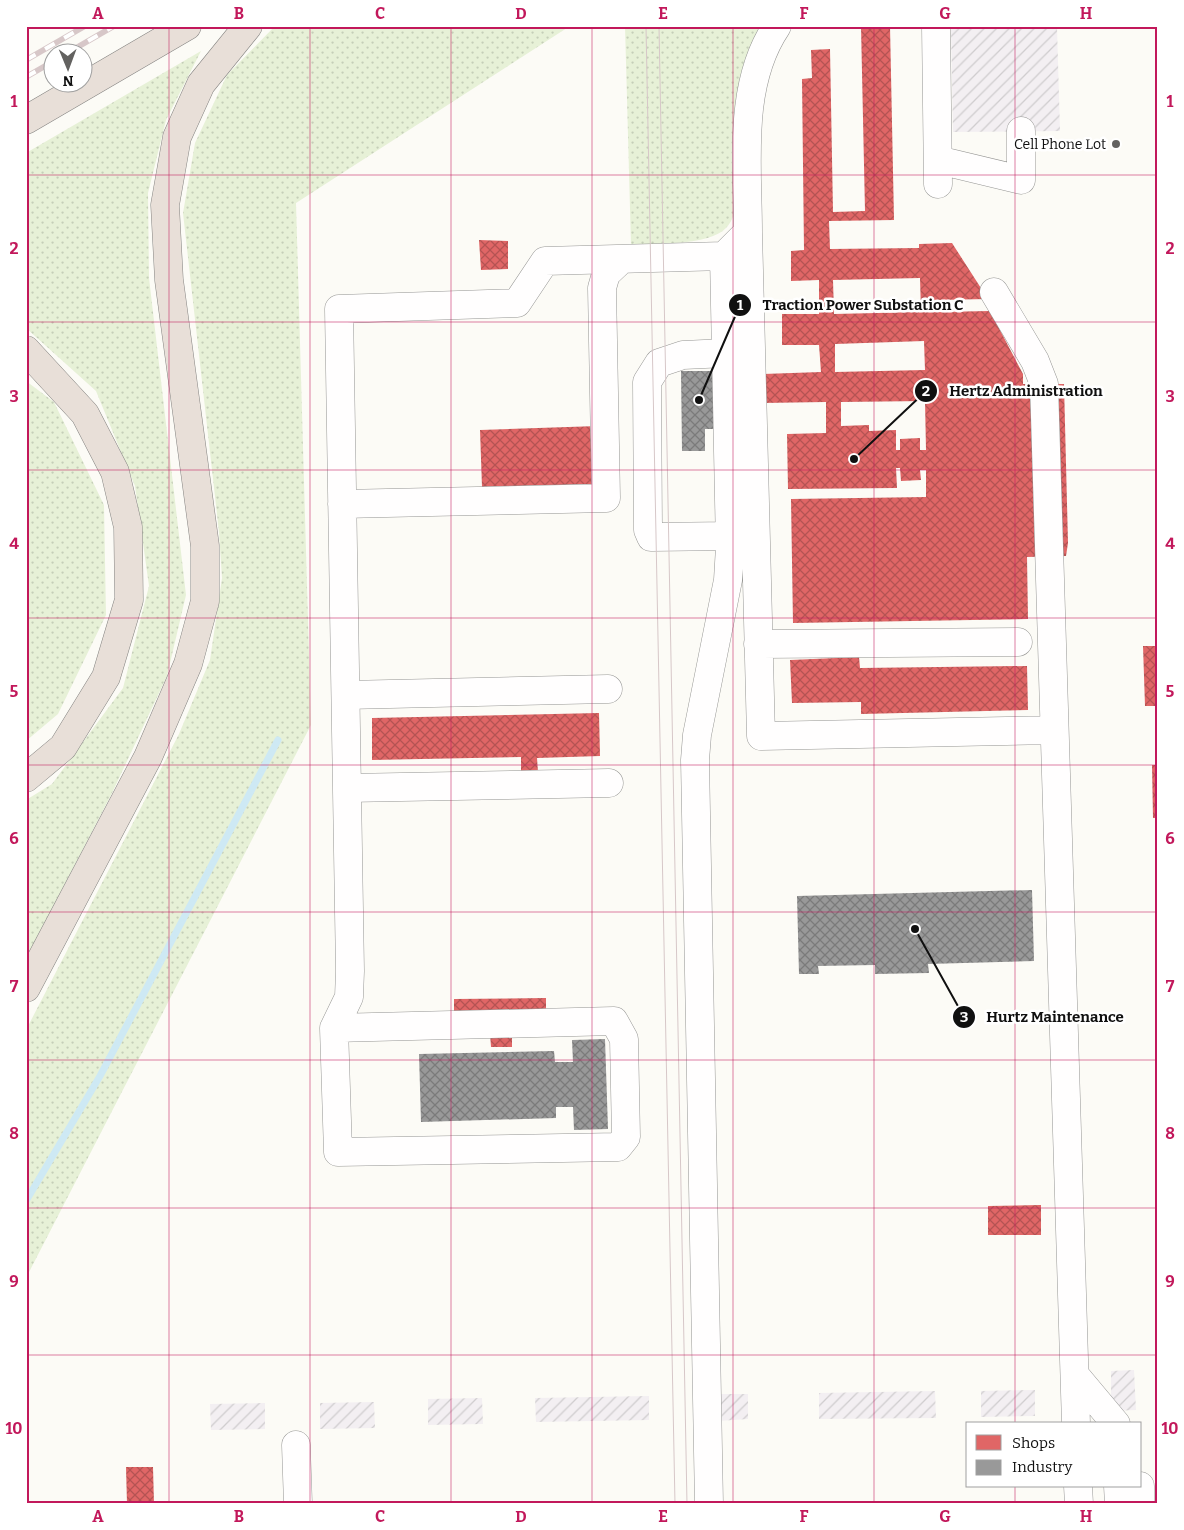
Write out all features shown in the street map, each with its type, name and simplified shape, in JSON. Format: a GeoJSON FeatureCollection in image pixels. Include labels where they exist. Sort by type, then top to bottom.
{"type":"FeatureCollection","features":[{"type":"Feature","properties":{"kind":"highway"},"geometry":{"type":"LineString","coordinates":[[26,120],[187,26]]}},
{"type":"Feature","properties":{"kind":"highway"},"geometry":{"type":"LineString","coordinates":[[26,988],[148,757],[188,664],[205,601],[205,546],[169,280],[166,205],[177,137],[201,84],[248,26]]}},
{"type":"Feature","properties":{"kind":"highway"},"geometry":{"type":"LineString","coordinates":[[26,350],[85,414],[115,472],[128,527],[129,600],[106,677],[63,747],[26,778]]}},
{"type":"Feature","properties":{"kind":"street"},"geometry":{"type":"LineString","coordinates":[[777,26],[758,68],[750,102],[748,232],[761,736],[1045,730]]}},
{"type":"Feature","properties":{"kind":"street"},"geometry":{"type":"LineString","coordinates":[[936,26],[938,172],[1020,180],[1021,131]]}},
{"type":"Feature","properties":{"kind":"street"},"geometry":{"type":"LineString","coordinates":[[334,1028],[614,1021],[624,1039],[626,1136],[618,1147],[338,1152],[334,1028],[349,997],[339,309],[517,303],[545,262],[724,256],[748,232]]}},
{"type":"Feature","properties":{"kind":"street"},"geometry":{"type":"LineString","coordinates":[[709,1504],[695,760],[697,735],[728,580],[730,536],[724,256]]}},
{"type":"Feature","properties":{"kind":"street"},"geometry":{"type":"LineString","coordinates":[[342,504],[606,498],[602,288],[606,274],[621,260]]}},
{"type":"Feature","properties":{"kind":"street"},"geometry":{"type":"LineString","coordinates":[[994,292],[1035,361],[1044,384],[1045,730],[1076,1422]]}},
{"type":"Feature","properties":{"kind":"street"},"geometry":{"type":"LineString","coordinates":[[726,353],[683,355],[659,363],[647,382],[648,530],[651,537],[730,536]]}},
{"type":"Feature","properties":{"kind":"street"},"geometry":{"type":"LineString","coordinates":[[1027,589],[1032,591],[1033,598],[1045,730]]}},
{"type":"Feature","properties":{"kind":"street"},"geometry":{"type":"LineString","coordinates":[[758,644],[1018,642]]}},
{"type":"Feature","properties":{"kind":"street"},"geometry":{"type":"LineString","coordinates":[[346,696],[608,690]]}},
{"type":"Feature","properties":{"kind":"street"},"geometry":{"type":"LineString","coordinates":[[347,788],[610,783]]}},
{"type":"Feature","properties":{"kind":"street"},"geometry":{"type":"LineString","coordinates":[[1075,1375],[1109,1420]]}},
{"type":"Feature","properties":{"kind":"street"},"geometry":{"type":"LineString","coordinates":[[296,1445],[298,1504]]}},
{"type":"Feature","properties":{"kind":"street"},"geometry":{"type":"LineString","coordinates":[[1078,1488],[1078,1504]]}},
{"type":"Feature","properties":{"kind":"street"},"geometry":{"type":"LineString","coordinates":[[1100,1488],[1100,1504]]}},
{"type":"Feature","properties":{"kind":"street"},"geometry":{"type":"LineString","coordinates":[[1118,1488],[1119,1504]]}},
{"type":"Feature","properties":{"kind":"street"},"geometry":{"type":"LineString","coordinates":[[1140,1488],[1140,1504]]}},
{"type":"Feature","properties":{"kind":"shaded area"},"geometry":{"type":"Polygon","coordinates":[[[1057,27],[1060,131],[953,132],[951,29],[1057,27]]]}},
{"type":"Feature","properties":{"kind":"shaded area"},"geometry":{"type":"Polygon","coordinates":[[[1134,1370],[1136,1410],[1111,1411],[1111,1371],[1134,1370]]]}},
{"type":"Feature","properties":{"kind":"shaded area"},"geometry":{"type":"Polygon","coordinates":[[[1035,1390],[1035,1416],[981,1417],[981,1391],[1035,1390]]]}},
{"type":"Feature","properties":{"kind":"shaded area"},"geometry":{"type":"Polygon","coordinates":[[[935,1391],[936,1418],[819,1419],[819,1393],[935,1391]]]}},
{"type":"Feature","properties":{"kind":"shaded area"},"geometry":{"type":"Polygon","coordinates":[[[718,1394],[748,1394],[748,1419],[718,1421],[718,1394]]]}},
{"type":"Feature","properties":{"kind":"shaded area"},"geometry":{"type":"Polygon","coordinates":[[[649,1396],[649,1420],[536,1422],[535,1398],[649,1396]]]}},
{"type":"Feature","properties":{"kind":"shaded area"},"geometry":{"type":"Polygon","coordinates":[[[482,1398],[483,1424],[428,1425],[428,1399],[482,1398]]]}},
{"type":"Feature","properties":{"kind":"shaded area"},"geometry":{"type":"Polygon","coordinates":[[[374,1402],[375,1428],[320,1429],[320,1403],[374,1402]]]}},
{"type":"Feature","properties":{"kind":"shaded area"},"geometry":{"type":"Polygon","coordinates":[[[265,1403],[265,1429],[211,1430],[210,1404],[265,1403]]]}},
{"type":"Feature","properties":{"kind":"green space"},"geometry":{"type":"Polygon","coordinates":[[[275,26],[570,26],[296,203],[311,725],[26,1278],[26,1030],[179,734],[210,660],[222,578],[219,532],[183,213],[195,143],[227,75],[275,26]]]}},
{"type":"Feature","properties":{"kind":"green space"},"geometry":{"type":"Polygon","coordinates":[[[625,26],[768,26],[738,203],[734,216],[726,228],[718,234],[695,241],[631,245],[625,26]]]}},
{"type":"Feature","properties":{"kind":"green space"},"geometry":{"type":"Polygon","coordinates":[[[201,51],[166,120],[148,193],[149,278],[186,595],[167,676],[112,793],[26,959],[26,800],[52,784],[123,688],[149,586],[135,486],[96,391],[26,328],[26,153],[201,51]]]}},
{"type":"Feature","properties":{"kind":"green space"},"geometry":{"type":"Polygon","coordinates":[[[26,381],[54,402],[104,505],[106,615],[58,714],[26,741],[26,381]]]}},
{"type":"Feature","properties":{"kind":"building: Shops"},"geometry":{"type":"Polygon","coordinates":[[[861,26],[890,26],[894,220],[829,221],[830,249],[919,248],[919,244],[952,243],[988,299],[938,300],[939,312],[990,311],[1023,374],[1023,384],[1064,384],[1068,543],[1066,556],[1027,557],[1028,619],[793,623],[791,499],[926,497],[926,470],[920,470],[921,480],[901,481],[900,468],[896,468],[897,488],[788,489],[787,434],[826,433],[826,402],[762,403],[763,374],[821,372],[819,345],[782,345],[782,314],[819,314],[819,280],[791,281],[791,251],[804,250],[802,79],[812,78],[811,50],[830,49],[833,212],[865,211],[861,26]],[[920,278],[833,280],[834,314],[921,312],[920,278]],[[924,341],[835,344],[835,372],[925,370],[924,341]],[[925,401],[841,402],[841,426],[869,425],[869,431],[896,430],[896,450],[900,450],[900,439],[920,438],[920,450],[926,450],[925,401]]]}},
{"type":"Feature","properties":{"kind":"building: Shops"},"geometry":{"type":"Polygon","coordinates":[[[479,240],[508,241],[508,269],[481,270],[479,240]]]}},
{"type":"Feature","properties":{"kind":"building: Shops"},"geometry":{"type":"Polygon","coordinates":[[[598,426],[600,484],[482,487],[480,430],[598,426]]]}},
{"type":"Feature","properties":{"kind":"building: Shops"},"geometry":{"type":"Polygon","coordinates":[[[1143,646],[1158,646],[1158,706],[1145,706],[1143,646]]]}},
{"type":"Feature","properties":{"kind":"building: Shops"},"geometry":{"type":"Polygon","coordinates":[[[859,657],[860,668],[1027,666],[1028,710],[861,714],[861,702],[792,703],[790,660],[859,657]]]}},
{"type":"Feature","properties":{"kind":"building: Shops"},"geometry":{"type":"Polygon","coordinates":[[[599,713],[600,756],[537,758],[538,772],[521,772],[521,757],[372,760],[372,718],[599,713]]]}},
{"type":"Feature","properties":{"kind":"building: Shops"},"geometry":{"type":"Polygon","coordinates":[[[1152,765],[1158,765],[1158,818],[1153,818],[1152,765]]]}},
{"type":"Feature","properties":{"kind":"building: Shops"},"geometry":{"type":"Polygon","coordinates":[[[546,998],[546,1018],[512,1020],[512,1047],[491,1047],[489,1020],[454,1021],[454,999],[546,998]]]}},
{"type":"Feature","properties":{"kind":"building: Shops"},"geometry":{"type":"Polygon","coordinates":[[[1041,1205],[1041,1235],[988,1235],[988,1206],[1041,1205]]]}},
{"type":"Feature","properties":{"kind":"building: Shops"},"geometry":{"type":"Polygon","coordinates":[[[126,1467],[153,1467],[154,1504],[127,1504],[126,1467]]]}},
{"type":"Feature","properties":{"kind":"building: Industry"},"geometry":{"type":"Polygon","coordinates":[[[681,371],[717,371],[718,429],[705,429],[705,451],[682,451],[681,371]]]}},
{"type":"Feature","properties":{"kind":"building: Industry"},"geometry":{"type":"Polygon","coordinates":[[[1032,890],[1034,961],[928,964],[929,973],[875,974],[875,965],[818,966],[819,974],[799,974],[797,896],[1032,890]]]}},
{"type":"Feature","properties":{"kind":"building: Industry"},"geometry":{"type":"Polygon","coordinates":[[[605,1039],[608,1129],[574,1130],[573,1107],[556,1107],[556,1118],[421,1122],[419,1054],[554,1051],[555,1062],[573,1062],[572,1040],[605,1039]]]}},
{"type":"Feature","properties":{"kind":"waterway"},"geometry":{"type":"LineString","coordinates":[[26,1201],[100,1076],[278,740]]}},
{"type":"Feature","properties":{"kind":"tram line"},"geometry":{"type":"LineString","coordinates":[[646,26],[675,1504]]}},
{"type":"Feature","properties":{"kind":"tram line"},"geometry":{"type":"LineString","coordinates":[[659,26],[687,1504]]}},
{"type":"Feature","properties":{"kind":"railway"},"geometry":{"type":"LineString","coordinates":[[26,60],[85,26]]}},
{"type":"Feature","properties":{"kind":"railway"},"geometry":{"type":"LineString","coordinates":[[86,42],[114,26]]}},
{"type":"Feature","properties":{"kind":"railway"},"geometry":{"type":"LineString","coordinates":[[26,77],[42,68]]}},
{"type":"Feature","properties":{"kind":"place","name":"Cell Phone Lot"},"geometry":{"type":"Point","coordinates":[1116,144]}},
{"type":"Feature","properties":{"kind":"place","name":"Traction Power Substation C"},"geometry":{"type":"Point","coordinates":[699,400]}},
{"type":"Feature","properties":{"kind":"place","name":"Hertz Administration"},"geometry":{"type":"Point","coordinates":[854,459]}},
{"type":"Feature","properties":{"kind":"place","name":"Hurtz Maintenance"},"geometry":{"type":"Point","coordinates":[915,929]}}]}
